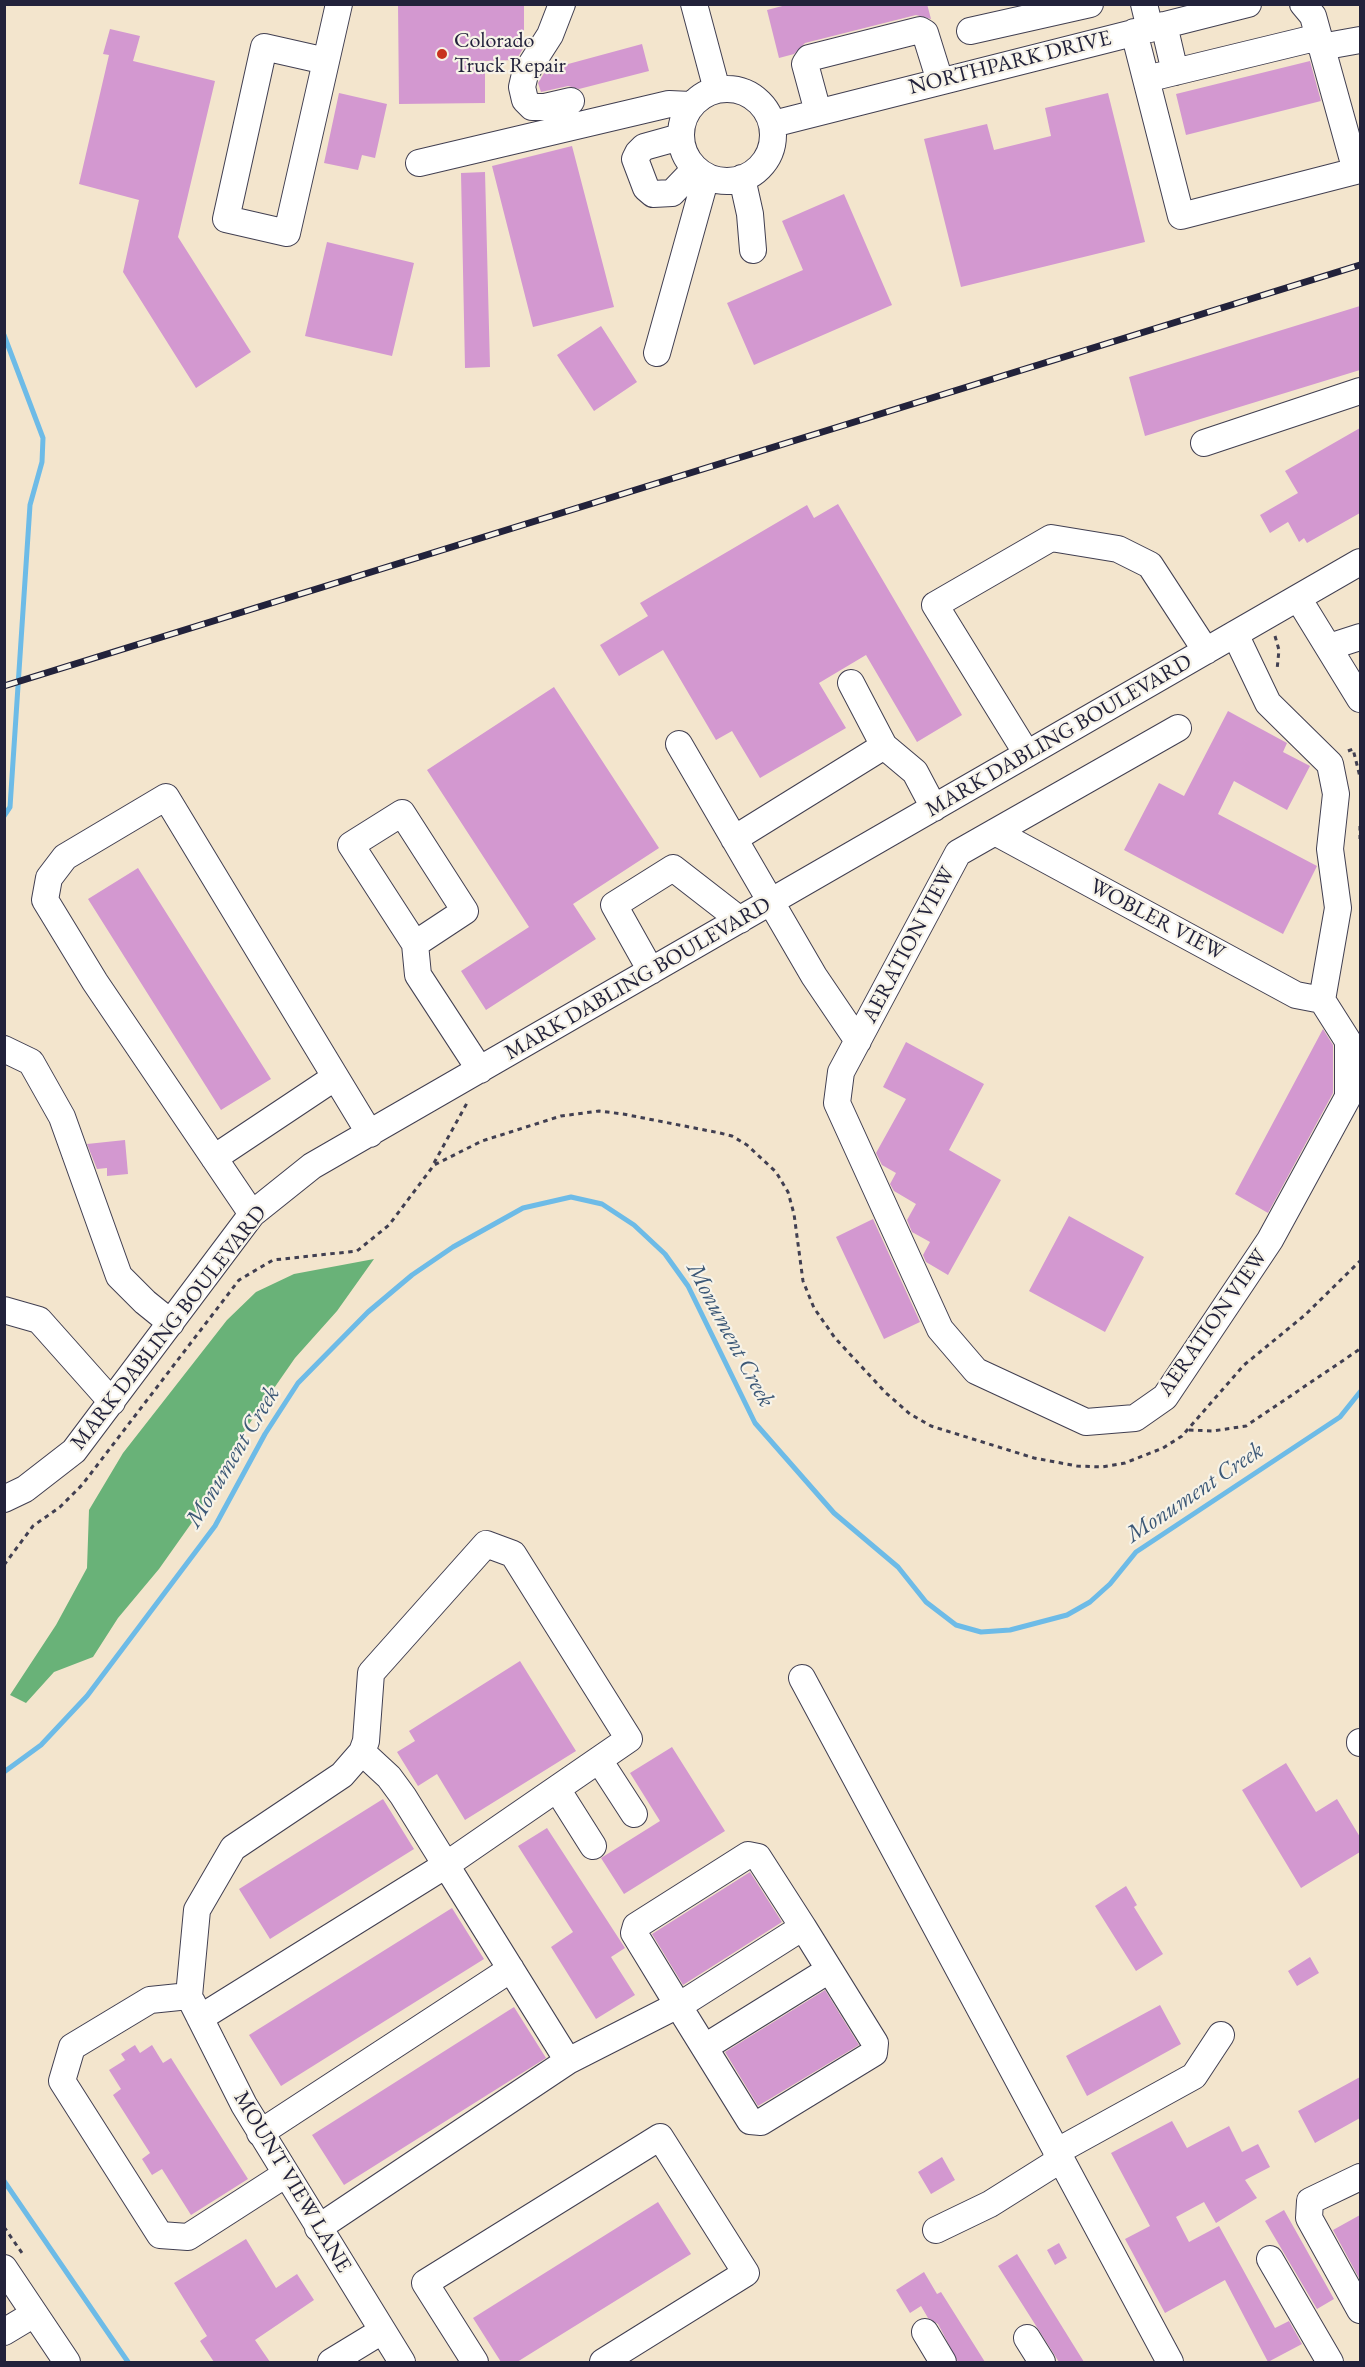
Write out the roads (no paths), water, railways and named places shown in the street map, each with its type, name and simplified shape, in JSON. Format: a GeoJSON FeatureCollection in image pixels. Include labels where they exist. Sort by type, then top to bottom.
{"type":"FeatureCollection","features":[{"type":"Feature","properties":{"kind":"street"},"geometry":{"type":"LineString","coordinates":[[326,61],[264,47],[226,219],[287,233],[339,4]]}},
{"type":"Feature","properties":{"kind":"street"},"geometry":{"type":"LineString","coordinates":[[562,4],[550,35],[525,74],[522,87],[525,100],[531,107],[545,108],[571,101]]}},
{"type":"Feature","properties":{"kind":"street"},"geometry":{"type":"LineString","coordinates":[[694,4],[717,90]]}},
{"type":"Feature","properties":{"kind":"street"},"geometry":{"type":"LineString","coordinates":[[970,31],[1090,4]]}},
{"type":"Feature","properties":{"kind":"street","name":"NORTHPARK DRIVE"},"geometry":{"type":"LineString","coordinates":[[773,124],[940,81],[1148,23],[1209,9],[1248,4]]}},
{"type":"Feature","properties":{"kind":"street"},"geometry":{"type":"LineString","coordinates":[[1148,23],[1146,78],[1181,216],[1358,173],[1313,16],[1303,4]]}},
{"type":"Feature","properties":{"kind":"street"},"geometry":{"type":"LineString","coordinates":[[1148,23],[1175,72]]}},
{"type":"Feature","properties":{"kind":"street"},"geometry":{"type":"LineString","coordinates":[[818,112],[805,64],[809,58],[920,30],[925,33],[940,81]]}},
{"type":"Feature","properties":{"kind":"street"},"geometry":{"type":"LineString","coordinates":[[1146,78],[1320,42],[1360,40]]}},
{"type":"Feature","properties":{"kind":"street"},"geometry":{"type":"LineString","coordinates":[[737,89],[755,98],[769,114],[773,124],[774,141],[768,158],[756,172],[742,178],[720,182],[700,173],[685,156],[680,137],[683,120],[691,105],[717,90],[737,89]]}},
{"type":"Feature","properties":{"kind":"street"},"geometry":{"type":"LineString","coordinates":[[419,163],[669,104],[691,105]]}},
{"type":"Feature","properties":{"kind":"street"},"geometry":{"type":"LineString","coordinates":[[680,137],[644,147],[638,153],[635,159],[646,188],[653,194],[672,193],[700,173]]}},
{"type":"Feature","properties":{"kind":"street"},"geometry":{"type":"LineString","coordinates":[[657,353],[700,173]]}},
{"type":"Feature","properties":{"kind":"street"},"geometry":{"type":"LineString","coordinates":[[742,178],[750,213],[753,250]]}},
{"type":"Feature","properties":{"kind":"street"},"geometry":{"type":"LineString","coordinates":[[1204,443],[1360,391]]}},
{"type":"Feature","properties":{"kind":"street"},"geometry":{"type":"LineString","coordinates":[[1027,754],[935,605],[1051,538],[1118,549],[1150,565],[1206,651]]}},
{"type":"Feature","properties":{"kind":"street","name":"MARK DABLING BOULEVARD"},"geometry":{"type":"LineString","coordinates":[[4,1499],[25,1489],[74,1451],[252,1214],[312,1166],[1360,562]]}},
{"type":"Feature","properties":{"kind":"street"},"geometry":{"type":"LineString","coordinates":[[1298,598],[1360,699]]}},
{"type":"Feature","properties":{"kind":"street"},"geometry":{"type":"LineString","coordinates":[[1235,634],[1268,703],[1330,764],[1336,794],[1330,849],[1338,908],[1322,1000]]}},
{"type":"Feature","properties":{"kind":"street"},"geometry":{"type":"LineString","coordinates":[[1329,647],[1360,637]]}},
{"type":"Feature","properties":{"kind":"street"},"geometry":{"type":"LineString","coordinates":[[851,683],[884,746],[915,772],[934,808]]}},
{"type":"Feature","properties":{"kind":"street","name":"AERATION VIEW"},"geometry":{"type":"LineString","coordinates":[[1178,728],[958,853],[841,1071],[837,1103],[940,1329],[976,1371],[1086,1422],[1135,1418],[1165,1397],[1270,1240],[1348,1097],[1348,1041],[1322,1000]]}},
{"type":"Feature","properties":{"kind":"street"},"geometry":{"type":"LineString","coordinates":[[679,744],[814,976],[858,1041]]}},
{"type":"Feature","properties":{"kind":"street"},"geometry":{"type":"LineString","coordinates":[[734,839],[884,746]]}},
{"type":"Feature","properties":{"kind":"street"},"geometry":{"type":"LineString","coordinates":[[252,1214],[95,982],[45,900],[49,878],[65,857],[166,797],[370,1134]]}},
{"type":"Feature","properties":{"kind":"street"},"geometry":{"type":"LineString","coordinates":[[415,944],[465,911],[402,813],[351,845],[415,944],[418,975],[480,1070]]}},
{"type":"Feature","properties":{"kind":"street","name":"WOBLER VIEW"},"geometry":{"type":"LineString","coordinates":[[995,832],[1296,995],[1322,1000]]}},
{"type":"Feature","properties":{"kind":"street"},"geometry":{"type":"LineString","coordinates":[[651,971],[614,905],[674,868],[740,920]]}},
{"type":"Feature","properties":{"kind":"street"},"geometry":{"type":"LineString","coordinates":[[4,1049],[31,1062],[62,1117],[119,1275],[145,1302],[171,1323]]}},
{"type":"Feature","properties":{"kind":"street"},"geometry":{"type":"LineString","coordinates":[[214,1158],[334,1078]]}},
{"type":"Feature","properties":{"kind":"street"},"geometry":{"type":"LineString","coordinates":[[4,1310],[39,1320],[112,1402]]}},
{"type":"Feature","properties":{"kind":"street"},"geometry":{"type":"LineString","coordinates":[[194,2007],[197,1910],[233,1848],[342,1775],[362,1752],[366,1741],[371,1673],[486,1544],[513,1554],[629,1739],[446,1865],[194,2007],[150,2000],[72,2047],[62,2081],[160,2235],[188,2237],[286,2175]]}},
{"type":"Feature","properties":{"kind":"street"},"geometry":{"type":"LineString","coordinates":[[802,1678],[1170,2362]]}},
{"type":"Feature","properties":{"kind":"street"},"geometry":{"type":"LineString","coordinates":[[362,1752],[389,1777],[568,2061]]}},
{"type":"Feature","properties":{"kind":"street"},"geometry":{"type":"LineString","coordinates":[[599,1760],[634,1814]]}},
{"type":"Feature","properties":{"kind":"street"},"geometry":{"type":"LineString","coordinates":[[557,1789],[593,1846]]}},
{"type":"Feature","properties":{"kind":"street"},"geometry":{"type":"LineString","coordinates":[[748,1855],[758,1857],[803,1928],[875,2043],[874,2053],[761,2122],[750,2121],[634,1933],[636,1926],[748,1855]]}},
{"type":"Feature","properties":{"kind":"street"},"geometry":{"type":"LineString","coordinates":[[318,2228],[568,2061],[678,2005],[803,1928]]}},
{"type":"Feature","properties":{"kind":"street"},"geometry":{"type":"LineString","coordinates":[[260,2133],[511,1969]]}},
{"type":"Feature","properties":{"kind":"street"},"geometry":{"type":"LineString","coordinates":[[705,2047],[830,1970]]}},
{"type":"Feature","properties":{"kind":"street","name":"MOUNT VIEW LANE"},"geometry":{"type":"LineString","coordinates":[[194,2007],[260,2133],[402,2362]]}},
{"type":"Feature","properties":{"kind":"street"},"geometry":{"type":"LineString","coordinates":[[936,2230],[990,2204],[1058,2156],[1194,2076],[1221,2036]]}},
{"type":"Feature","properties":{"kind":"street"},"geometry":{"type":"LineString","coordinates":[[475,2362],[425,2283],[660,2137],[746,2272],[603,2362]]}},
{"type":"Feature","properties":{"kind":"street"},"geometry":{"type":"LineString","coordinates":[[1360,2177],[1310,2201],[1309,2218],[1360,2310]]}},
{"type":"Feature","properties":{"kind":"street"},"geometry":{"type":"LineString","coordinates":[[1270,2259],[1330,2362]]}},
{"type":"Feature","properties":{"kind":"street"},"geometry":{"type":"LineString","coordinates":[[4,2268],[67,2362]]}},
{"type":"Feature","properties":{"kind":"street"},"geometry":{"type":"LineString","coordinates":[[4,2332],[34,2314]]}},
{"type":"Feature","properties":{"kind":"street"},"geometry":{"type":"LineString","coordinates":[[331,2362],[382,2331]]}},
{"type":"Feature","properties":{"kind":"street"},"geometry":{"type":"LineString","coordinates":[[925,2332],[943,2362]]}},
{"type":"Feature","properties":{"kind":"street"},"geometry":{"type":"LineString","coordinates":[[1027,2338],[1042,2362]]}},
{"type":"Feature","properties":{"kind":"waterway"},"geometry":{"type":"LineString","coordinates":[[4,335],[43,438],[42,462],[30,505],[10,807],[4,816]]}},
{"type":"Feature","properties":{"kind":"waterway","name":"Monument Creek"},"geometry":{"type":"LineString","coordinates":[[4,1772],[41,1745],[87,1696],[215,1526],[265,1434],[298,1383],[368,1312],[412,1275],[453,1247],[523,1208],[571,1197],[602,1204],[634,1225],[665,1254],[688,1286],[755,1423],[834,1513],[898,1567],[926,1602],[956,1625],[981,1632],[1010,1630],[1067,1615],[1090,1602],[1110,1584],[1136,1552],[1340,1417],[1360,1392]]}},
{"type":"Feature","properties":{"kind":"waterway"},"geometry":{"type":"LineString","coordinates":[[4,2181],[128,2362]]}},
{"type":"Feature","properties":{"kind":"railway"},"geometry":{"type":"LineString","coordinates":[[4,686],[1360,265]]}},
{"type":"Feature","properties":{"kind":"place","name":"Colorado Truck Repair"},"geometry":{"type":"Point","coordinates":[442,54]}}]}
